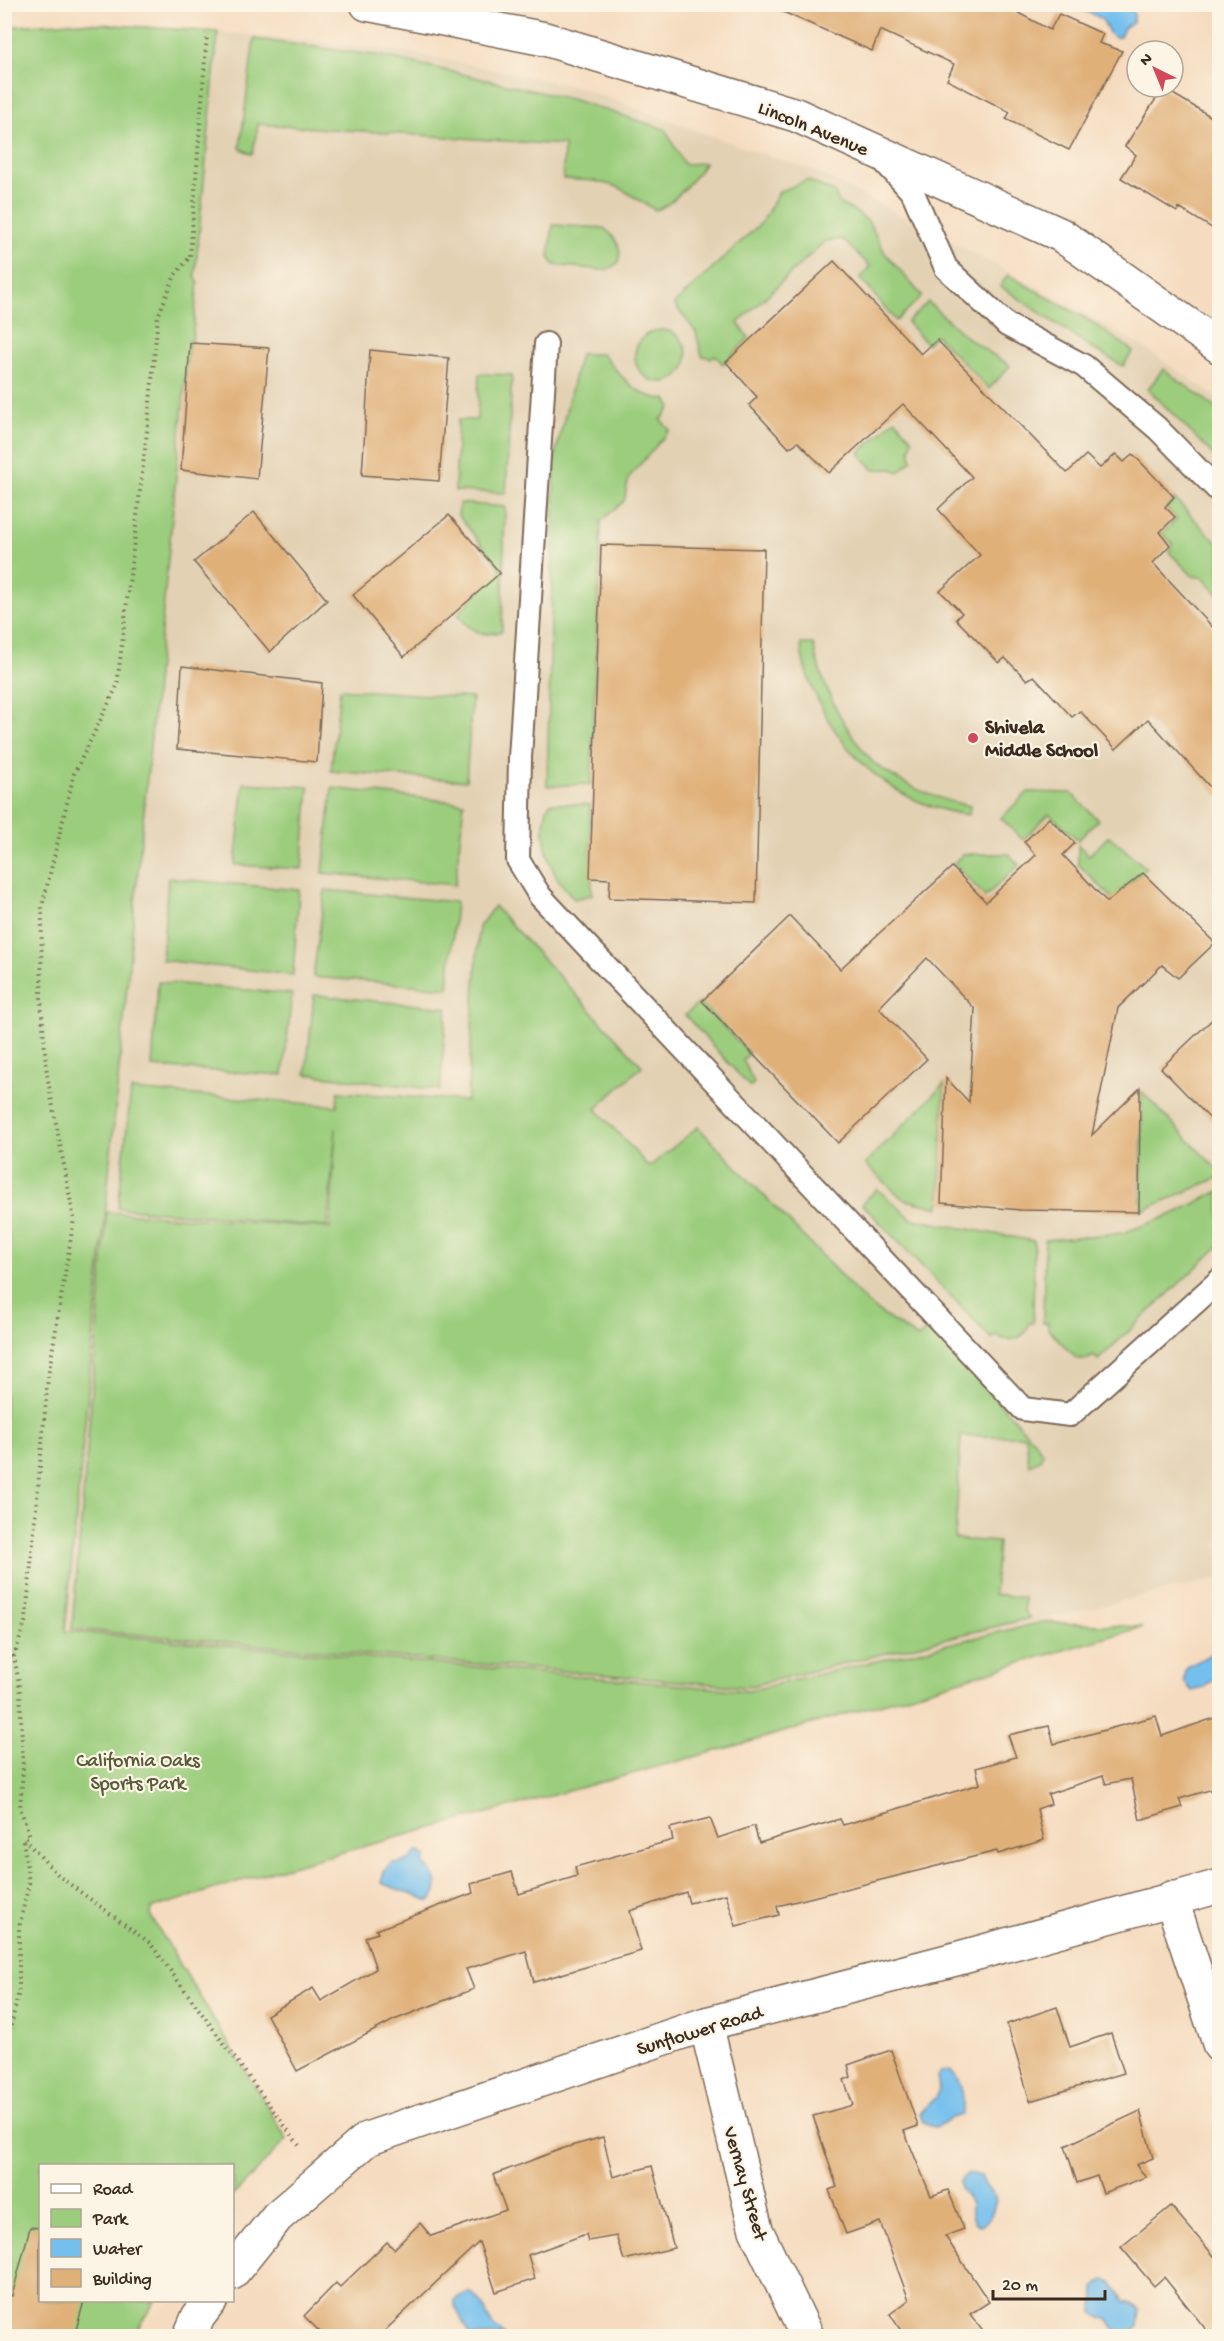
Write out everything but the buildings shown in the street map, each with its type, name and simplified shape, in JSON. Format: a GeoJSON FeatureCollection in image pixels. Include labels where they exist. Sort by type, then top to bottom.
{"type":"FeatureCollection","features":[{"type":"Feature","properties":{"kind":"street","name":"Lincoln Avenue"},"geometry":{"type":"LineString","coordinates":[[367,4],[545,39],[796,116],[1061,235],[1220,347]]}},
{"type":"Feature","properties":{"kind":"street","name":"Sunflower Road"},"geometry":{"type":"LineString","coordinates":[[234,2271],[277,2217],[367,2139],[706,2024],[963,1957],[1220,1886]]}},
{"type":"Feature","properties":{"kind":"street"},"geometry":{"type":"LineString","coordinates":[[1171,1898],[1220,2046]]}},
{"type":"Feature","properties":{"kind":"street","name":"Vernay Street"},"geometry":{"type":"LineString","coordinates":[[706,2024],[756,2230],[807,2337]]}},
{"type":"Feature","properties":{"kind":"street"},"geometry":{"type":"LineString","coordinates":[[190,2337],[198,2317],[210,2302]]}},
{"type":"Feature","properties":{"kind":"lane"},"geometry":{"type":"LineString","coordinates":[[875,151],[913,193],[945,268],[1007,325],[1084,366],[1157,428],[1220,492]]}},
{"type":"Feature","properties":{"kind":"lane"},"geometry":{"type":"LineString","coordinates":[[546,344],[520,758],[518,860],[540,896],[1023,1410],[1070,1415],[1220,1280]]}},
{"type":"Feature","properties":{"kind":"path"},"geometry":{"type":"LineString","coordinates":[[23,1838],[30,1836],[20,1808],[23,1770],[20,1688],[14,1657],[26,1619],[48,1377],[74,1219],[47,1075],[41,1001],[42,907],[74,774],[117,686],[148,423],[158,316],[175,275],[190,257],[207,34]]}},
{"type":"Feature","properties":{"kind":"path"},"geometry":{"type":"LineString","coordinates":[[4,1647],[14,1657]]}},
{"type":"Feature","properties":{"kind":"path"},"geometry":{"type":"LineString","coordinates":[[4,2055],[19,1991],[19,1928],[29,1883],[23,1838]]}},
{"type":"Feature","properties":{"kind":"path"},"geometry":{"type":"LineString","coordinates":[[23,1838],[60,1877],[150,1943],[321,2178]]}},
{"type":"Feature","properties":{"kind":"shaded area"},"geometry":{"type":"Polygon","coordinates":[[[218,32],[398,50],[578,87],[742,147],[818,172],[1034,285],[1140,345],[1219,399],[1219,1578],[747,1690],[65,1631],[218,32]]]}},
{"type":"Feature","properties":{"kind":"green space","name":"California Oaks Sports Park"},"geometry":{"type":"Polygon","coordinates":[[[71,22],[218,32],[195,276],[198,282],[192,341],[189,341],[65,1631],[748,1691],[1042,1622],[1143,1627],[753,1741],[269,1872],[151,1909],[150,1915],[287,2139],[234,2195],[234,2164],[39,2164],[39,2302],[154,2302],[133,2336],[5,2336],[4,27],[71,22]]]}},
{"type":"Feature","properties":{"kind":"green space"},"geometry":{"type":"Polygon","coordinates":[[[254,39],[388,57],[574,100],[665,129],[684,164],[705,163],[675,198],[655,210],[618,187],[595,181],[563,179],[564,145],[258,124],[251,154],[240,148],[254,39]]]}},
{"type":"Feature","properties":{"kind":"green space"},"geometry":{"type":"Polygon","coordinates":[[[807,180],[834,192],[840,204],[869,222],[885,253],[922,296],[896,321],[860,278],[870,266],[842,239],[825,241],[738,323],[749,338],[723,364],[715,355],[711,358],[702,356],[696,332],[674,304],[762,222],[779,192],[807,180]]]}},
{"type":"Feature","properties":{"kind":"green space"},"geometry":{"type":"Polygon","coordinates":[[[553,225],[604,228],[617,243],[620,251],[619,262],[609,269],[602,270],[554,265],[549,257],[553,225]]]}},
{"type":"Feature","properties":{"kind":"green space"},"geometry":{"type":"Polygon","coordinates":[[[1008,275],[1090,321],[1133,351],[1123,366],[1000,286],[1008,275]]]}},
{"type":"Feature","properties":{"kind":"green space"},"geometry":{"type":"Polygon","coordinates":[[[928,302],[966,337],[1010,366],[989,389],[936,335],[927,344],[907,322],[928,302]]]}},
{"type":"Feature","properties":{"kind":"green space"},"geometry":{"type":"Polygon","coordinates":[[[661,330],[671,332],[679,338],[685,346],[687,356],[685,366],[679,374],[671,380],[661,382],[651,380],[643,374],[637,366],[635,356],[637,346],[643,338],[651,332],[661,330]]]}},
{"type":"Feature","properties":{"kind":"green space"},"geometry":{"type":"Polygon","coordinates":[[[580,354],[602,354],[637,390],[655,398],[666,399],[671,407],[661,420],[670,430],[629,477],[624,501],[601,521],[591,784],[547,786],[555,456],[580,354]]]}},
{"type":"Feature","properties":{"kind":"green space"},"geometry":{"type":"Polygon","coordinates":[[[1163,369],[1219,410],[1219,461],[1148,389],[1163,369]]]}},
{"type":"Feature","properties":{"kind":"green space"},"geometry":{"type":"Polygon","coordinates":[[[479,374],[512,375],[506,493],[455,491],[458,420],[477,420],[479,374]]]}},
{"type":"Feature","properties":{"kind":"green space"},"geometry":{"type":"Polygon","coordinates":[[[895,419],[912,439],[910,451],[912,460],[899,472],[892,469],[874,470],[859,453],[895,419]]]}},
{"type":"Feature","properties":{"kind":"green space"},"geometry":{"type":"Polygon","coordinates":[[[1175,499],[1219,545],[1219,595],[1204,578],[1193,576],[1169,552],[1173,544],[1162,533],[1177,519],[1166,507],[1175,499]]]}},
{"type":"Feature","properties":{"kind":"green space"},"geometry":{"type":"Polygon","coordinates":[[[460,503],[505,507],[502,631],[489,634],[477,632],[458,614],[501,569],[458,515],[460,503]]]}},
{"type":"Feature","properties":{"kind":"green space"},"geometry":{"type":"Polygon","coordinates":[[[801,644],[813,644],[820,671],[836,709],[872,761],[896,778],[919,790],[970,806],[969,815],[919,802],[877,776],[858,759],[828,719],[816,696],[806,671],[801,644]]]}},
{"type":"Feature","properties":{"kind":"green space"},"geometry":{"type":"Polygon","coordinates":[[[340,689],[472,698],[466,781],[331,771],[340,689]]]}},
{"type":"Feature","properties":{"kind":"green space"},"geometry":{"type":"Polygon","coordinates":[[[244,783],[309,787],[302,869],[235,865],[244,783]]]}},
{"type":"Feature","properties":{"kind":"green space"},"geometry":{"type":"Polygon","coordinates":[[[332,788],[464,803],[455,885],[323,873],[332,788]]]}},
{"type":"Feature","properties":{"kind":"green space"},"geometry":{"type":"Polygon","coordinates":[[[1028,792],[1071,793],[1098,820],[1078,840],[1049,814],[1023,840],[1001,818],[1028,792]]]}},
{"type":"Feature","properties":{"kind":"green space"},"geometry":{"type":"Polygon","coordinates":[[[550,803],[590,805],[592,895],[574,899],[554,872],[544,837],[545,819],[550,803]]]}},
{"type":"Feature","properties":{"kind":"green space"},"geometry":{"type":"Polygon","coordinates":[[[1109,836],[1146,868],[1113,899],[1078,864],[1078,845],[1089,855],[1109,836]]]}},
{"type":"Feature","properties":{"kind":"green space"},"geometry":{"type":"Polygon","coordinates":[[[963,854],[1009,854],[1019,865],[985,897],[954,863],[963,854]]]}},
{"type":"Feature","properties":{"kind":"green space"},"geometry":{"type":"Polygon","coordinates":[[[168,878],[299,890],[293,975],[162,960],[168,878]]]}},
{"type":"Feature","properties":{"kind":"green space"},"geometry":{"type":"Polygon","coordinates":[[[325,890],[456,902],[448,988],[313,977],[325,890]]]}},
{"type":"Feature","properties":{"kind":"green space"},"geometry":{"type":"Polygon","coordinates":[[[494,906],[642,1066],[596,1109],[649,1167],[698,1127],[871,1307],[918,1338],[930,1327],[1035,1442],[1042,1452],[1040,1460],[1029,1465],[1026,1436],[961,1436],[955,1539],[998,1542],[994,1594],[1024,1598],[1024,1611],[1030,1618],[746,1687],[72,1629],[107,1212],[330,1228],[336,1128],[327,1227],[118,1208],[131,1090],[337,1106],[338,1092],[467,1101],[479,927],[494,906]]]}},
{"type":"Feature","properties":{"kind":"green space"},"geometry":{"type":"Polygon","coordinates":[[[158,982],[292,994],[283,1075],[152,1067],[158,982]]]}},
{"type":"Feature","properties":{"kind":"green space"},"geometry":{"type":"Polygon","coordinates":[[[314,995],[447,1008],[440,1090],[306,1074],[314,995]]]}},
{"type":"Feature","properties":{"kind":"green space"},"geometry":{"type":"Polygon","coordinates":[[[700,1002],[749,1053],[743,1060],[754,1083],[750,1087],[685,1015],[700,1002]]]}},
{"type":"Feature","properties":{"kind":"green space"},"geometry":{"type":"Polygon","coordinates":[[[944,1084],[939,1208],[903,1199],[865,1164],[944,1084]]]}},
{"type":"Feature","properties":{"kind":"green space"},"geometry":{"type":"Polygon","coordinates":[[[1142,1092],[1219,1171],[1220,1177],[1141,1211],[1142,1092]]]}},
{"type":"Feature","properties":{"kind":"green space"},"geometry":{"type":"Polygon","coordinates":[[[877,1189],[912,1219],[1034,1241],[1033,1323],[1029,1323],[1024,1334],[1015,1339],[1000,1338],[995,1335],[992,1339],[862,1204],[877,1189]]]}},
{"type":"Feature","properties":{"kind":"green space"},"geometry":{"type":"Polygon","coordinates":[[[1219,1191],[1219,1246],[1098,1360],[1094,1356],[1088,1359],[1077,1359],[1048,1329],[1048,1323],[1043,1323],[1045,1240],[1123,1233],[1176,1213],[1219,1191]]]}},
{"type":"Feature","properties":{"kind":"water"},"geometry":{"type":"Polygon","coordinates":[[[1077,5],[1129,5],[1134,15],[1133,22],[1124,28],[1120,37],[1115,37],[1110,34],[1101,19],[1077,5]]]}},
{"type":"Feature","properties":{"kind":"water"},"geometry":{"type":"Polygon","coordinates":[[[1213,1653],[1219,1658],[1219,1681],[1211,1681],[1204,1688],[1192,1691],[1184,1682],[1185,1671],[1189,1666],[1213,1653]]]}},
{"type":"Feature","properties":{"kind":"water"},"geometry":{"type":"Polygon","coordinates":[[[420,1852],[426,1856],[424,1864],[432,1872],[436,1881],[436,1891],[430,1901],[381,1883],[384,1871],[392,1863],[405,1861],[420,1852]]]}},
{"type":"Feature","properties":{"kind":"water"},"geometry":{"type":"Polygon","coordinates":[[[949,2070],[960,2084],[963,2097],[961,2115],[951,2118],[936,2128],[923,2122],[920,2114],[937,2095],[939,2090],[937,2076],[949,2070]]]}},
{"type":"Feature","properties":{"kind":"water"},"geometry":{"type":"Polygon","coordinates":[[[968,2173],[981,2176],[996,2199],[989,2218],[980,2225],[972,2219],[971,2203],[960,2189],[960,2181],[968,2173]]]}},
{"type":"Feature","properties":{"kind":"water"},"geometry":{"type":"Polygon","coordinates":[[[1105,2279],[1112,2282],[1124,2301],[1132,2303],[1140,2310],[1138,2325],[1131,2336],[1119,2336],[1109,2319],[1101,2318],[1094,2313],[1095,2288],[1105,2279]]]}},
{"type":"Feature","properties":{"kind":"water"},"geometry":{"type":"Polygon","coordinates":[[[468,2292],[477,2297],[491,2323],[504,2336],[470,2336],[455,2306],[455,2300],[468,2292]]]}},
{"type":"Feature","properties":{"kind":"place","name":"Shivela Middle School"},"geometry":{"type":"Point","coordinates":[973,738]}}]}
